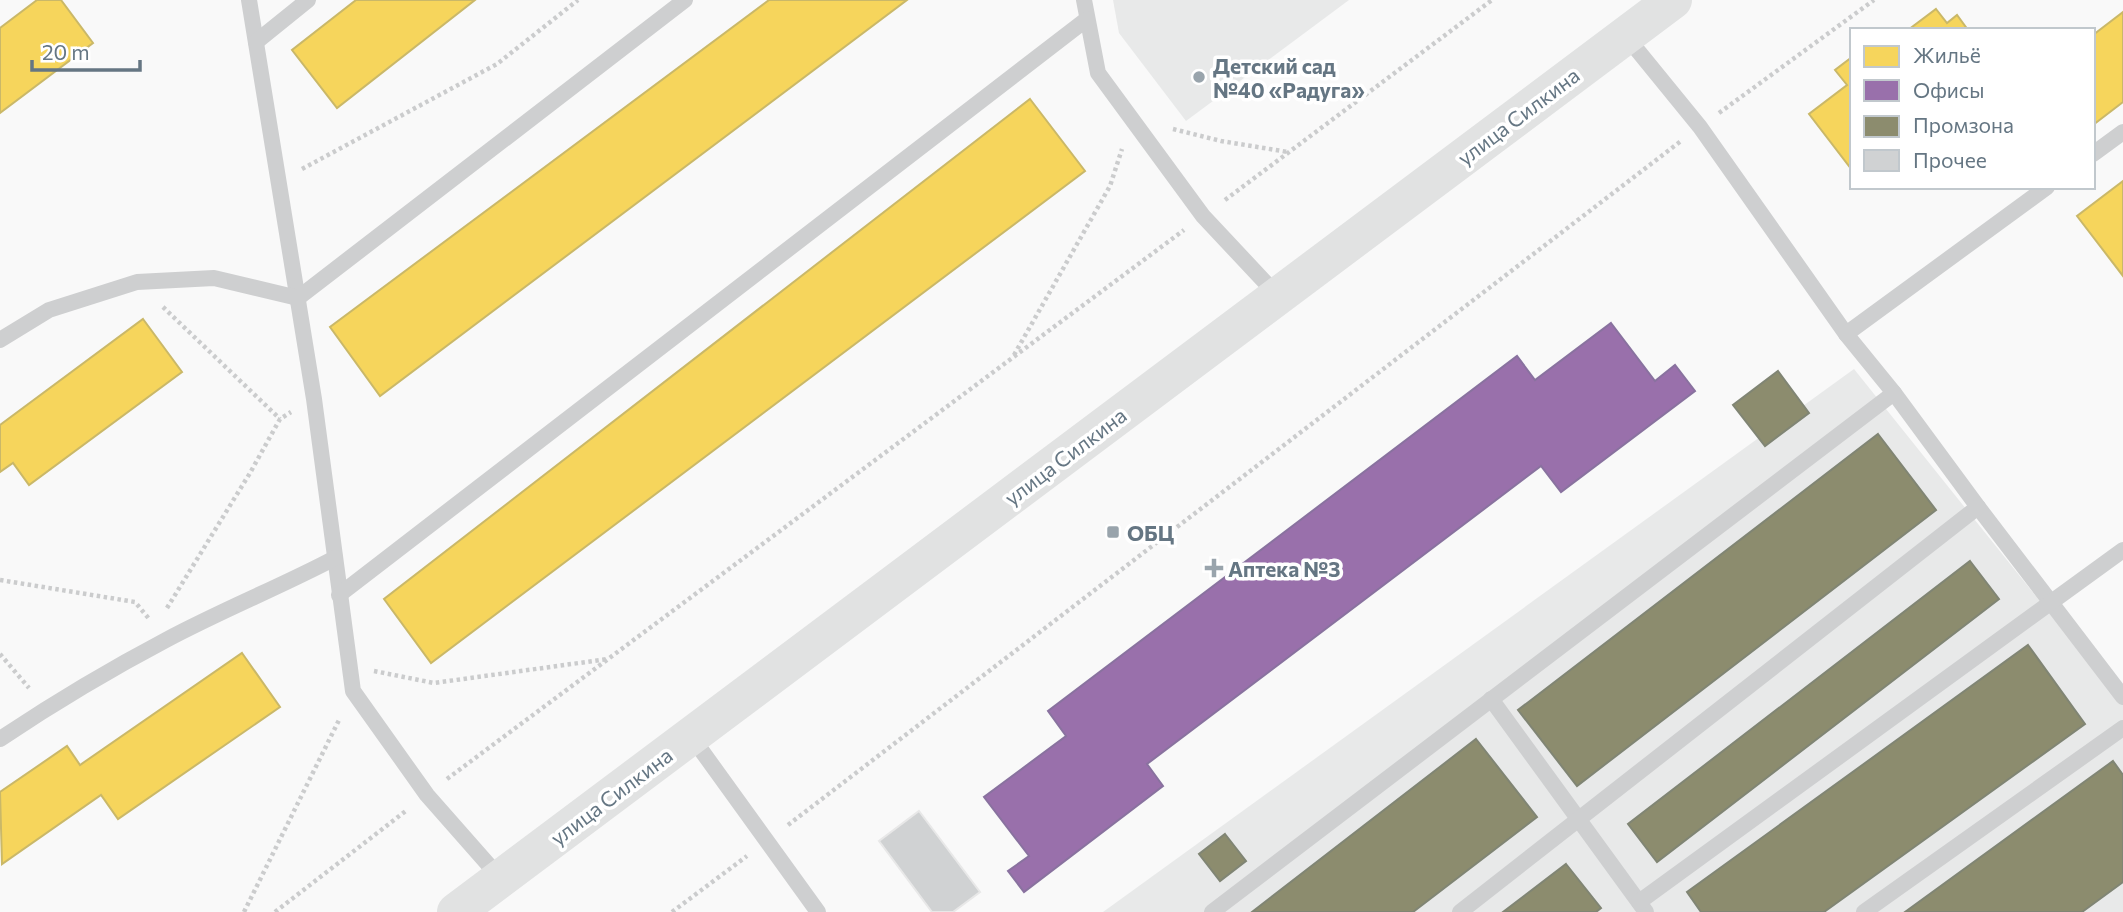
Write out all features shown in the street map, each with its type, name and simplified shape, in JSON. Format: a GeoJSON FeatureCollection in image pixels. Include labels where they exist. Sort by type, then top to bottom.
{"type":"FeatureCollection","features":[{"type":"Feature","properties":{"kind":"main road","name":"улица Силкина"},"geometry":{"type":"LineString","coordinates":[[456,912],[1672,0]]}},
{"type":"Feature","properties":{"kind":"lane"},"geometry":{"type":"LineString","coordinates":[[249,0],[314,399],[353,691],[427,795],[501,879]]}},
{"type":"Feature","properties":{"kind":"lane"},"geometry":{"type":"LineString","coordinates":[[256,42],[309,0]]}},
{"type":"Feature","properties":{"kind":"lane"},"geometry":{"type":"LineString","coordinates":[[298,298],[685,0]]}},
{"type":"Feature","properties":{"kind":"lane"},"geometry":{"type":"LineString","coordinates":[[1083,0],[1098,74],[1203,216],[1279,296]]}},
{"type":"Feature","properties":{"kind":"lane"},"geometry":{"type":"LineString","coordinates":[[339,595],[1087,19]]}},
{"type":"Feature","properties":{"kind":"lane"},"geometry":{"type":"LineString","coordinates":[[1625,35],[1700,127],[1846,334],[1894,393],[1978,508],[2123,696]]}},
{"type":"Feature","properties":{"kind":"lane"},"geometry":{"type":"LineString","coordinates":[[2095,152],[2123,132]]}},
{"type":"Feature","properties":{"kind":"lane"},"geometry":{"type":"LineString","coordinates":[[1846,334],[2044,189]]}},
{"type":"Feature","properties":{"kind":"lane"},"geometry":{"type":"LineString","coordinates":[[0,340],[49,310],[137,282],[214,278],[298,298]]}},
{"type":"Feature","properties":{"kind":"lane"},"geometry":{"type":"LineString","coordinates":[[1212,912],[1894,393]]}},
{"type":"Feature","properties":{"kind":"lane"},"geometry":{"type":"LineString","coordinates":[[1460,912],[1978,508]]}},
{"type":"Feature","properties":{"kind":"lane"},"geometry":{"type":"LineString","coordinates":[[1491,699],[1642,907],[2123,551]]}},
{"type":"Feature","properties":{"kind":"lane"},"geometry":{"type":"LineString","coordinates":[[0,739],[46,708],[167,639],[335,558]]}},
{"type":"Feature","properties":{"kind":"lane"},"geometry":{"type":"LineString","coordinates":[[1864,912],[2123,728]]}},
{"type":"Feature","properties":{"kind":"lane"},"geometry":{"type":"LineString","coordinates":[[691,736],[818,912]]}},
{"type":"Feature","properties":{"kind":"path"},"geometry":{"type":"LineString","coordinates":[[279,181],[497,64],[578,0]]}},
{"type":"Feature","properties":{"kind":"path"},"geometry":{"type":"LineString","coordinates":[[275,912],[427,795],[1492,0]]}},
{"type":"Feature","properties":{"kind":"path"},"geometry":{"type":"LineString","coordinates":[[672,912],[1700,127],[1874,0]]}},
{"type":"Feature","properties":{"kind":"path"},"geometry":{"type":"LineString","coordinates":[[1012,359],[1110,186],[1131,119],[1221,141],[1289,152]]}},
{"type":"Feature","properties":{"kind":"path"},"geometry":{"type":"LineString","coordinates":[[137,282],[280,419]]}},
{"type":"Feature","properties":{"kind":"path"},"geometry":{"type":"LineString","coordinates":[[156,626],[280,419],[314,399]]}},
{"type":"Feature","properties":{"kind":"path"},"geometry":{"type":"LineString","coordinates":[[0,580],[135,602],[167,639]]}},
{"type":"Feature","properties":{"kind":"path"},"geometry":{"type":"LineString","coordinates":[[0,654],[46,708]]}},
{"type":"Feature","properties":{"kind":"path"},"geometry":{"type":"LineString","coordinates":[[349,665],[434,683],[609,659]]}},
{"type":"Feature","properties":{"kind":"path"},"geometry":{"type":"LineString","coordinates":[[244,912],[353,691]]}},
{"type":"Feature","properties":{"kind":"shaded area","name":"Детский сад №40 «Радуга»"},"geometry":{"type":"Polygon","coordinates":[[[1113,0],[1349,0],[1186,121],[1119,33],[1113,0]]]}},
{"type":"Feature","properties":{"kind":"shaded area"},"geometry":{"type":"Polygon","coordinates":[[[1854,369],[2123,705],[2123,912],[1103,912],[1854,369]]]}},
{"type":"Feature","properties":{"kind":"building: Жильё"},"geometry":{"type":"Polygon","coordinates":[[[37,0],[61,0],[93,43],[0,113],[0,28],[37,0]]]}},
{"type":"Feature","properties":{"kind":"building: Жильё"},"geometry":{"type":"Polygon","coordinates":[[[356,0],[475,0],[337,108],[292,50],[356,0]]]}},
{"type":"Feature","properties":{"kind":"building: Жильё"},"geometry":{"type":"Polygon","coordinates":[[[769,0],[907,0],[380,396],[330,327],[769,0]]]}},
{"type":"Feature","properties":{"kind":"building: Жильё"},"geometry":{"type":"Polygon","coordinates":[[[1936,9],[1947,23],[1957,15],[1967,28],[1911,28],[1936,9]]]}},
{"type":"Feature","properties":{"kind":"building: Жильё"},"geometry":{"type":"Polygon","coordinates":[[[2123,12],[2123,102],[2095,123],[2095,33],[2123,12]]]}},
{"type":"Feature","properties":{"kind":"building: Жильё"},"geometry":{"type":"Polygon","coordinates":[[[1850,59],[1850,167],[1809,114],[1847,85],[1835,70],[1850,59]]]}},
{"type":"Feature","properties":{"kind":"building: Жильё"},"geometry":{"type":"Polygon","coordinates":[[[1030,99],[1085,171],[431,663],[384,599],[1030,99]]]}},
{"type":"Feature","properties":{"kind":"building: Жильё"},"geometry":{"type":"Polygon","coordinates":[[[2123,181],[2123,276],[2077,216],[2123,181]]]}},
{"type":"Feature","properties":{"kind":"building: Жильё"},"geometry":{"type":"Polygon","coordinates":[[[143,319],[182,372],[29,485],[13,463],[0,472],[0,425],[143,319]]]}},
{"type":"Feature","properties":{"kind":"building: Жильё"},"geometry":{"type":"Polygon","coordinates":[[[242,653],[280,707],[118,819],[101,795],[2,864],[0,792],[67,746],[80,765],[242,653]]]}},
{"type":"Feature","properties":{"kind":"building: Офисы"},"geometry":{"type":"Polygon","coordinates":[[[1611,323],[1655,381],[1675,365],[1695,391],[1561,492],[1541,466],[1147,764],[1163,786],[1024,892],[1008,871],[1029,856],[984,797],[1066,736],[1048,711],[1517,356],[1535,380],[1611,323]]]}},
{"type":"Feature","properties":{"kind":"building: Промзона"},"geometry":{"type":"Polygon","coordinates":[[[1778,371],[1809,413],[1765,446],[1733,405],[1778,371]]]}},
{"type":"Feature","properties":{"kind":"building: Промзона"},"geometry":{"type":"Polygon","coordinates":[[[1878,434],[1936,510],[1577,786],[1518,710],[1878,434]]]}},
{"type":"Feature","properties":{"kind":"building: Промзона"},"geometry":{"type":"Polygon","coordinates":[[[1970,561],[1999,599],[1657,862],[1628,824],[1970,561]]]}},
{"type":"Feature","properties":{"kind":"building: Промзона"},"geometry":{"type":"Polygon","coordinates":[[[2028,645],[2085,724],[1824,912],[1701,912],[1687,892],[2028,645]]]}},
{"type":"Feature","properties":{"kind":"building: Промзона"},"geometry":{"type":"Polygon","coordinates":[[[1476,739],[1537,817],[1413,912],[1252,912],[1476,739]]]}},
{"type":"Feature","properties":{"kind":"building: Промзона"},"geometry":{"type":"Polygon","coordinates":[[[2113,761],[2123,775],[2123,882],[2082,912],[1905,912],[2113,761]]]}},
{"type":"Feature","properties":{"kind":"building: Промзона"},"geometry":{"type":"Polygon","coordinates":[[[1225,834],[1246,861],[1220,881],[1199,854],[1225,834]]]}},
{"type":"Feature","properties":{"kind":"building: Промзона"},"geometry":{"type":"Polygon","coordinates":[[[1566,864],[1601,908],[1596,912],[1503,912],[1566,864]]]}},
{"type":"Feature","properties":{"kind":"building: Прочее"},"geometry":{"type":"Polygon","coordinates":[[[919,811],[980,892],[953,912],[932,912],[879,841],[919,811]]]}},
{"type":"Feature","properties":{"kind":"place","name":"Детский сад №40 «Радуга»"},"geometry":{"type":"Point","coordinates":[1199,77]}},
{"type":"Feature","properties":{"kind":"place","name":"ОБЦ"},"geometry":{"type":"Point","coordinates":[1113,532]}},
{"type":"Feature","properties":{"kind":"place","name":"Аптека №3"},"geometry":{"type":"Point","coordinates":[1214,568]}}]}
